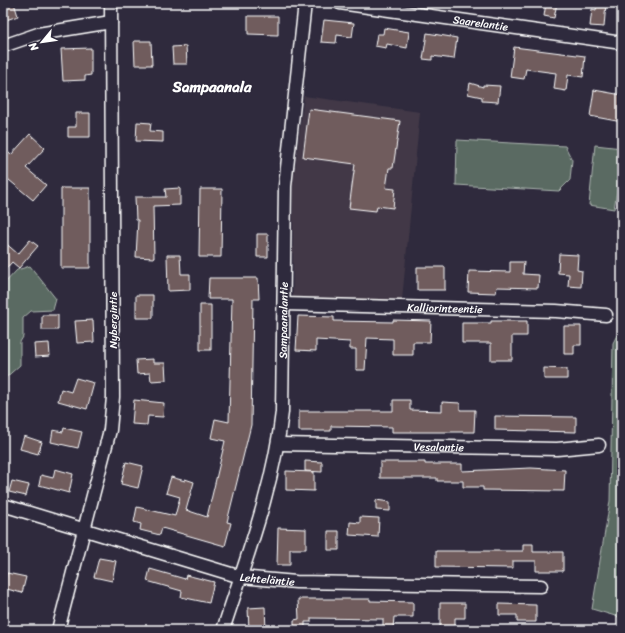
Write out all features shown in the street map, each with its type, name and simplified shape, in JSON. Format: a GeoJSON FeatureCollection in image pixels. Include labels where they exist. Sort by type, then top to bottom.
{"type":"FeatureCollection","features":[{"type":"Feature","properties":{"kind":"street","name":"Nybergintie"},"geometry":{"type":"LineString","coordinates":[[58,630],[83,529],[110,430],[113,397],[111,3]]}},
{"type":"Feature","properties":{"kind":"street","name":"Sampaanalantie"},"geometry":{"type":"LineString","coordinates":[[223,630],[241,577],[279,444],[282,412],[285,186],[305,3]]}},
{"type":"Feature","properties":{"kind":"street","name":"Saarelantie"},"geometry":{"type":"LineString","coordinates":[[340,3],[622,43]]}},
{"type":"Feature","properties":{"kind":"street"},"geometry":{"type":"LineString","coordinates":[[3,46],[38,34],[111,22]]}},
{"type":"Feature","properties":{"kind":"street","name":"Kalliorinteentie"},"geometry":{"type":"LineString","coordinates":[[284,304],[525,310],[606,315]]}},
{"type":"Feature","properties":{"kind":"street","name":"Vesalantie"},"geometry":{"type":"LineString","coordinates":[[279,444],[557,449],[599,445]]}},
{"type":"Feature","properties":{"kind":"street","name":"Lehteläntie"},"geometry":{"type":"LineString","coordinates":[[3,505],[241,577],[296,582],[541,586]]}},
{"type":"Feature","properties":{"kind":"shaded area"},"geometry":{"type":"Polygon","coordinates":[[[304,96],[420,112],[402,300],[293,299],[293,183],[304,96]]]}},
{"type":"Feature","properties":{"kind":"green space"},"geometry":{"type":"Polygon","coordinates":[[[457,140],[565,146],[572,160],[570,180],[559,191],[456,185],[457,140]]]}},
{"type":"Feature","properties":{"kind":"green space"},"geometry":{"type":"Polygon","coordinates":[[[595,145],[622,148],[622,160],[614,209],[589,205],[595,145]]]}},
{"type":"Feature","properties":{"kind":"green space"},"geometry":{"type":"Polygon","coordinates":[[[30,266],[56,299],[53,310],[31,311],[23,318],[23,337],[20,342],[20,365],[3,380],[3,285],[17,270],[30,266]]]}},
{"type":"Feature","properties":{"kind":"green space"},"geometry":{"type":"Polygon","coordinates":[[[617,335],[622,338],[622,618],[592,609],[610,501],[613,343],[617,335]]]}},
{"type":"Feature","properties":{"kind":"building"},"geometry":{"type":"Polygon","coordinates":[[[3,3],[14,3],[18,16],[3,21],[3,3]]]}},
{"type":"Feature","properties":{"kind":"building"},"geometry":{"type":"Polygon","coordinates":[[[546,3],[557,3],[554,18],[544,16],[546,3]]]}},
{"type":"Feature","properties":{"kind":"building"},"geometry":{"type":"Polygon","coordinates":[[[597,3],[606,3],[604,27],[590,26],[592,9],[596,10],[597,3]]]}},
{"type":"Feature","properties":{"kind":"building"},"geometry":{"type":"Polygon","coordinates":[[[248,16],[278,16],[278,35],[248,34],[248,16]]]}},
{"type":"Feature","properties":{"kind":"building"},"geometry":{"type":"Polygon","coordinates":[[[324,20],[354,23],[352,37],[337,35],[336,43],[321,42],[324,20]]]}},
{"type":"Feature","properties":{"kind":"building"},"geometry":{"type":"Polygon","coordinates":[[[384,28],[409,32],[407,48],[387,44],[386,48],[375,46],[377,34],[383,34],[384,28]]]}},
{"type":"Feature","properties":{"kind":"building"},"geometry":{"type":"Polygon","coordinates":[[[427,33],[457,38],[454,59],[432,56],[432,60],[423,59],[427,33]]]}},
{"type":"Feature","properties":{"kind":"building"},"geometry":{"type":"Polygon","coordinates":[[[134,41],[151,41],[152,65],[135,65],[134,41]]]}},
{"type":"Feature","properties":{"kind":"building"},"geometry":{"type":"Polygon","coordinates":[[[186,46],[187,64],[173,64],[172,47],[186,46]]]}},
{"type":"Feature","properties":{"kind":"building"},"geometry":{"type":"Polygon","coordinates":[[[514,47],[585,56],[583,77],[568,75],[566,91],[554,89],[556,73],[526,69],[524,79],[510,77],[514,47]]]}},
{"type":"Feature","properties":{"kind":"building"},"geometry":{"type":"Polygon","coordinates":[[[91,48],[91,75],[85,76],[85,80],[63,81],[61,49],[91,48]]]}},
{"type":"Feature","properties":{"kind":"building"},"geometry":{"type":"Polygon","coordinates":[[[470,83],[483,87],[483,85],[500,86],[498,102],[482,101],[482,97],[468,94],[470,83]]]}},
{"type":"Feature","properties":{"kind":"building"},"geometry":{"type":"Polygon","coordinates":[[[594,90],[622,95],[622,122],[590,116],[594,90]]]}},
{"type":"Feature","properties":{"kind":"building"},"geometry":{"type":"Polygon","coordinates":[[[309,109],[400,121],[393,168],[389,168],[386,188],[395,189],[393,208],[377,206],[376,211],[349,208],[355,164],[303,157],[309,109]]]}},
{"type":"Feature","properties":{"kind":"building"},"geometry":{"type":"Polygon","coordinates":[[[76,113],[90,113],[90,137],[68,137],[68,127],[76,127],[76,113]]]}},
{"type":"Feature","properties":{"kind":"building"},"geometry":{"type":"Polygon","coordinates":[[[137,122],[151,123],[150,131],[163,132],[163,142],[136,141],[137,122]]]}},
{"type":"Feature","properties":{"kind":"building"},"geometry":{"type":"Polygon","coordinates":[[[30,134],[45,148],[26,168],[46,185],[33,200],[3,175],[3,148],[11,155],[30,134]]]}},
{"type":"Feature","properties":{"kind":"building"},"geometry":{"type":"Polygon","coordinates":[[[61,188],[90,188],[90,268],[61,268],[61,188]]]}},
{"type":"Feature","properties":{"kind":"building"},"geometry":{"type":"Polygon","coordinates":[[[180,188],[180,205],[153,206],[154,258],[136,257],[138,220],[136,220],[135,197],[166,197],[165,189],[180,188]]]}},
{"type":"Feature","properties":{"kind":"building"},"geometry":{"type":"Polygon","coordinates":[[[200,189],[222,189],[221,257],[199,257],[200,189]]]}},
{"type":"Feature","properties":{"kind":"building"},"geometry":{"type":"Polygon","coordinates":[[[257,234],[268,234],[268,257],[257,257],[257,234]]]}},
{"type":"Feature","properties":{"kind":"building"},"geometry":{"type":"Polygon","coordinates":[[[30,240],[38,246],[19,268],[12,262],[3,272],[3,241],[18,254],[30,240]]]}},
{"type":"Feature","properties":{"kind":"building"},"geometry":{"type":"Polygon","coordinates":[[[559,254],[578,255],[577,270],[582,271],[581,287],[568,286],[569,274],[558,273],[559,254]]]}},
{"type":"Feature","properties":{"kind":"building"},"geometry":{"type":"Polygon","coordinates":[[[167,255],[180,255],[181,274],[190,274],[190,290],[168,291],[167,255]]]}},
{"type":"Feature","properties":{"kind":"building"},"geometry":{"type":"Polygon","coordinates":[[[510,262],[524,262],[523,274],[539,275],[538,288],[497,287],[496,293],[468,292],[469,271],[510,272],[510,262]]]}},
{"type":"Feature","properties":{"kind":"building"},"geometry":{"type":"Polygon","coordinates":[[[417,267],[445,267],[445,290],[417,290],[417,267]]]}},
{"type":"Feature","properties":{"kind":"building"},"geometry":{"type":"Polygon","coordinates":[[[209,278],[258,278],[259,299],[253,299],[251,425],[227,522],[231,523],[225,546],[162,528],[160,535],[140,530],[141,524],[134,522],[137,507],[175,516],[180,497],[166,493],[171,477],[194,482],[186,510],[207,517],[225,441],[211,438],[215,419],[229,422],[232,299],[208,299],[209,278]]]}},
{"type":"Feature","properties":{"kind":"building"},"geometry":{"type":"Polygon","coordinates":[[[136,295],[153,295],[153,318],[136,318],[136,295]]]}},
{"type":"Feature","properties":{"kind":"building"},"geometry":{"type":"Polygon","coordinates":[[[200,305],[211,305],[211,350],[200,350],[200,305]]]}},
{"type":"Feature","properties":{"kind":"building"},"geometry":{"type":"Polygon","coordinates":[[[42,315],[58,315],[58,330],[42,330],[42,315]]]}},
{"type":"Feature","properties":{"kind":"building"},"geometry":{"type":"Polygon","coordinates":[[[298,316],[334,317],[334,321],[431,321],[430,342],[413,342],[413,355],[393,355],[393,339],[367,338],[365,370],[356,370],[356,349],[350,349],[350,342],[316,340],[316,351],[296,350],[298,316]]]}},
{"type":"Feature","properties":{"kind":"building"},"geometry":{"type":"Polygon","coordinates":[[[93,320],[94,342],[77,343],[75,321],[93,320]]]}},
{"type":"Feature","properties":{"kind":"building"},"geometry":{"type":"Polygon","coordinates":[[[491,321],[527,321],[527,336],[512,336],[512,360],[491,360],[491,343],[462,343],[462,323],[491,323],[491,321]]]}},
{"type":"Feature","properties":{"kind":"building"},"geometry":{"type":"Polygon","coordinates":[[[564,326],[581,326],[581,345],[574,345],[574,354],[564,354],[564,326]]]}},
{"type":"Feature","properties":{"kind":"building"},"geometry":{"type":"Polygon","coordinates":[[[49,343],[50,356],[35,357],[34,344],[49,343]]]}},
{"type":"Feature","properties":{"kind":"building"},"geometry":{"type":"Polygon","coordinates":[[[153,359],[153,363],[165,363],[166,380],[151,381],[150,373],[137,374],[136,360],[153,359]]]}},
{"type":"Feature","properties":{"kind":"building"},"geometry":{"type":"Polygon","coordinates":[[[544,368],[567,369],[567,379],[544,379],[544,368]]]}},
{"type":"Feature","properties":{"kind":"building"},"geometry":{"type":"Polygon","coordinates":[[[76,378],[94,383],[87,409],[58,401],[61,389],[71,392],[76,378]]]}},
{"type":"Feature","properties":{"kind":"building"},"geometry":{"type":"Polygon","coordinates":[[[134,400],[164,403],[163,417],[148,416],[147,425],[132,424],[134,400]]]}},
{"type":"Feature","properties":{"kind":"building"},"geometry":{"type":"Polygon","coordinates":[[[393,400],[410,400],[410,410],[442,411],[442,402],[460,403],[460,410],[475,410],[474,432],[392,432],[392,427],[331,426],[331,431],[299,431],[299,411],[393,411],[393,400]]]}},
{"type":"Feature","properties":{"kind":"building"},"geometry":{"type":"Polygon","coordinates":[[[495,416],[576,417],[576,432],[495,430],[495,416]]]}},
{"type":"Feature","properties":{"kind":"building"},"geometry":{"type":"Polygon","coordinates":[[[64,428],[82,432],[78,448],[51,442],[53,430],[63,432],[64,428]]]}},
{"type":"Feature","properties":{"kind":"building"},"geometry":{"type":"Polygon","coordinates":[[[24,436],[42,442],[38,454],[20,449],[24,436]]]}},
{"type":"Feature","properties":{"kind":"building"},"geometry":{"type":"Polygon","coordinates":[[[305,461],[322,462],[322,472],[305,471],[305,461]]]}},
{"type":"Feature","properties":{"kind":"building"},"geometry":{"type":"Polygon","coordinates":[[[126,462],[143,466],[138,488],[121,484],[126,462]]]}},
{"type":"Feature","properties":{"kind":"building"},"geometry":{"type":"Polygon","coordinates":[[[380,462],[462,464],[462,471],[531,468],[565,470],[564,491],[483,490],[483,487],[463,487],[463,481],[437,481],[437,478],[380,478],[380,462]]]}},
{"type":"Feature","properties":{"kind":"building"},"geometry":{"type":"Polygon","coordinates":[[[55,469],[73,474],[69,493],[39,485],[41,475],[53,478],[55,469]]]}},
{"type":"Feature","properties":{"kind":"building"},"geometry":{"type":"Polygon","coordinates":[[[286,471],[314,472],[314,491],[286,490],[286,471]]]}},
{"type":"Feature","properties":{"kind":"building"},"geometry":{"type":"Polygon","coordinates":[[[12,481],[29,485],[26,496],[9,492],[12,481]]]}},
{"type":"Feature","properties":{"kind":"building"},"geometry":{"type":"Polygon","coordinates":[[[376,500],[390,502],[390,511],[376,510],[376,500]]]}},
{"type":"Feature","properties":{"kind":"building"},"geometry":{"type":"Polygon","coordinates":[[[360,517],[379,518],[378,537],[349,535],[350,522],[360,523],[360,517]]]}},
{"type":"Feature","properties":{"kind":"building"},"geometry":{"type":"Polygon","coordinates":[[[278,528],[306,529],[306,549],[290,549],[290,565],[277,565],[278,528]]]}},
{"type":"Feature","properties":{"kind":"building"},"geometry":{"type":"Polygon","coordinates":[[[328,531],[339,531],[339,550],[328,550],[328,531]]]}},
{"type":"Feature","properties":{"kind":"building"},"geometry":{"type":"Polygon","coordinates":[[[523,544],[533,544],[533,552],[563,552],[563,571],[536,571],[536,561],[513,561],[513,568],[436,567],[436,551],[523,551],[523,544]]]}},
{"type":"Feature","properties":{"kind":"building"},"geometry":{"type":"Polygon","coordinates":[[[99,558],[116,561],[112,581],[94,577],[99,558]]]}},
{"type":"Feature","properties":{"kind":"building"},"geometry":{"type":"Polygon","coordinates":[[[150,569],[185,579],[186,575],[214,582],[209,603],[181,597],[182,591],[147,581],[150,569]]]}},
{"type":"Feature","properties":{"kind":"building"},"geometry":{"type":"Polygon","coordinates":[[[7,573],[26,577],[22,593],[3,588],[7,573]]]}},
{"type":"Feature","properties":{"kind":"building"},"geometry":{"type":"Polygon","coordinates":[[[298,599],[370,599],[370,601],[413,602],[413,617],[394,617],[393,628],[383,628],[383,619],[311,618],[311,622],[305,622],[305,630],[294,630],[294,620],[299,619],[298,599]]]}},
{"type":"Feature","properties":{"kind":"building"},"geometry":{"type":"Polygon","coordinates":[[[440,603],[465,603],[465,618],[455,618],[455,630],[440,630],[440,603]]]}},
{"type":"Feature","properties":{"kind":"building"},"geometry":{"type":"Polygon","coordinates":[[[499,604],[536,605],[536,622],[517,622],[517,615],[499,615],[499,604]]]}},
{"type":"Feature","properties":{"kind":"building"},"geometry":{"type":"Polygon","coordinates":[[[265,607],[266,630],[249,630],[248,608],[265,607]]]}},
{"type":"Feature","properties":{"kind":"district","name":"Sampaanala"},"geometry":{"type":"Point","coordinates":[212,87]}}]}
